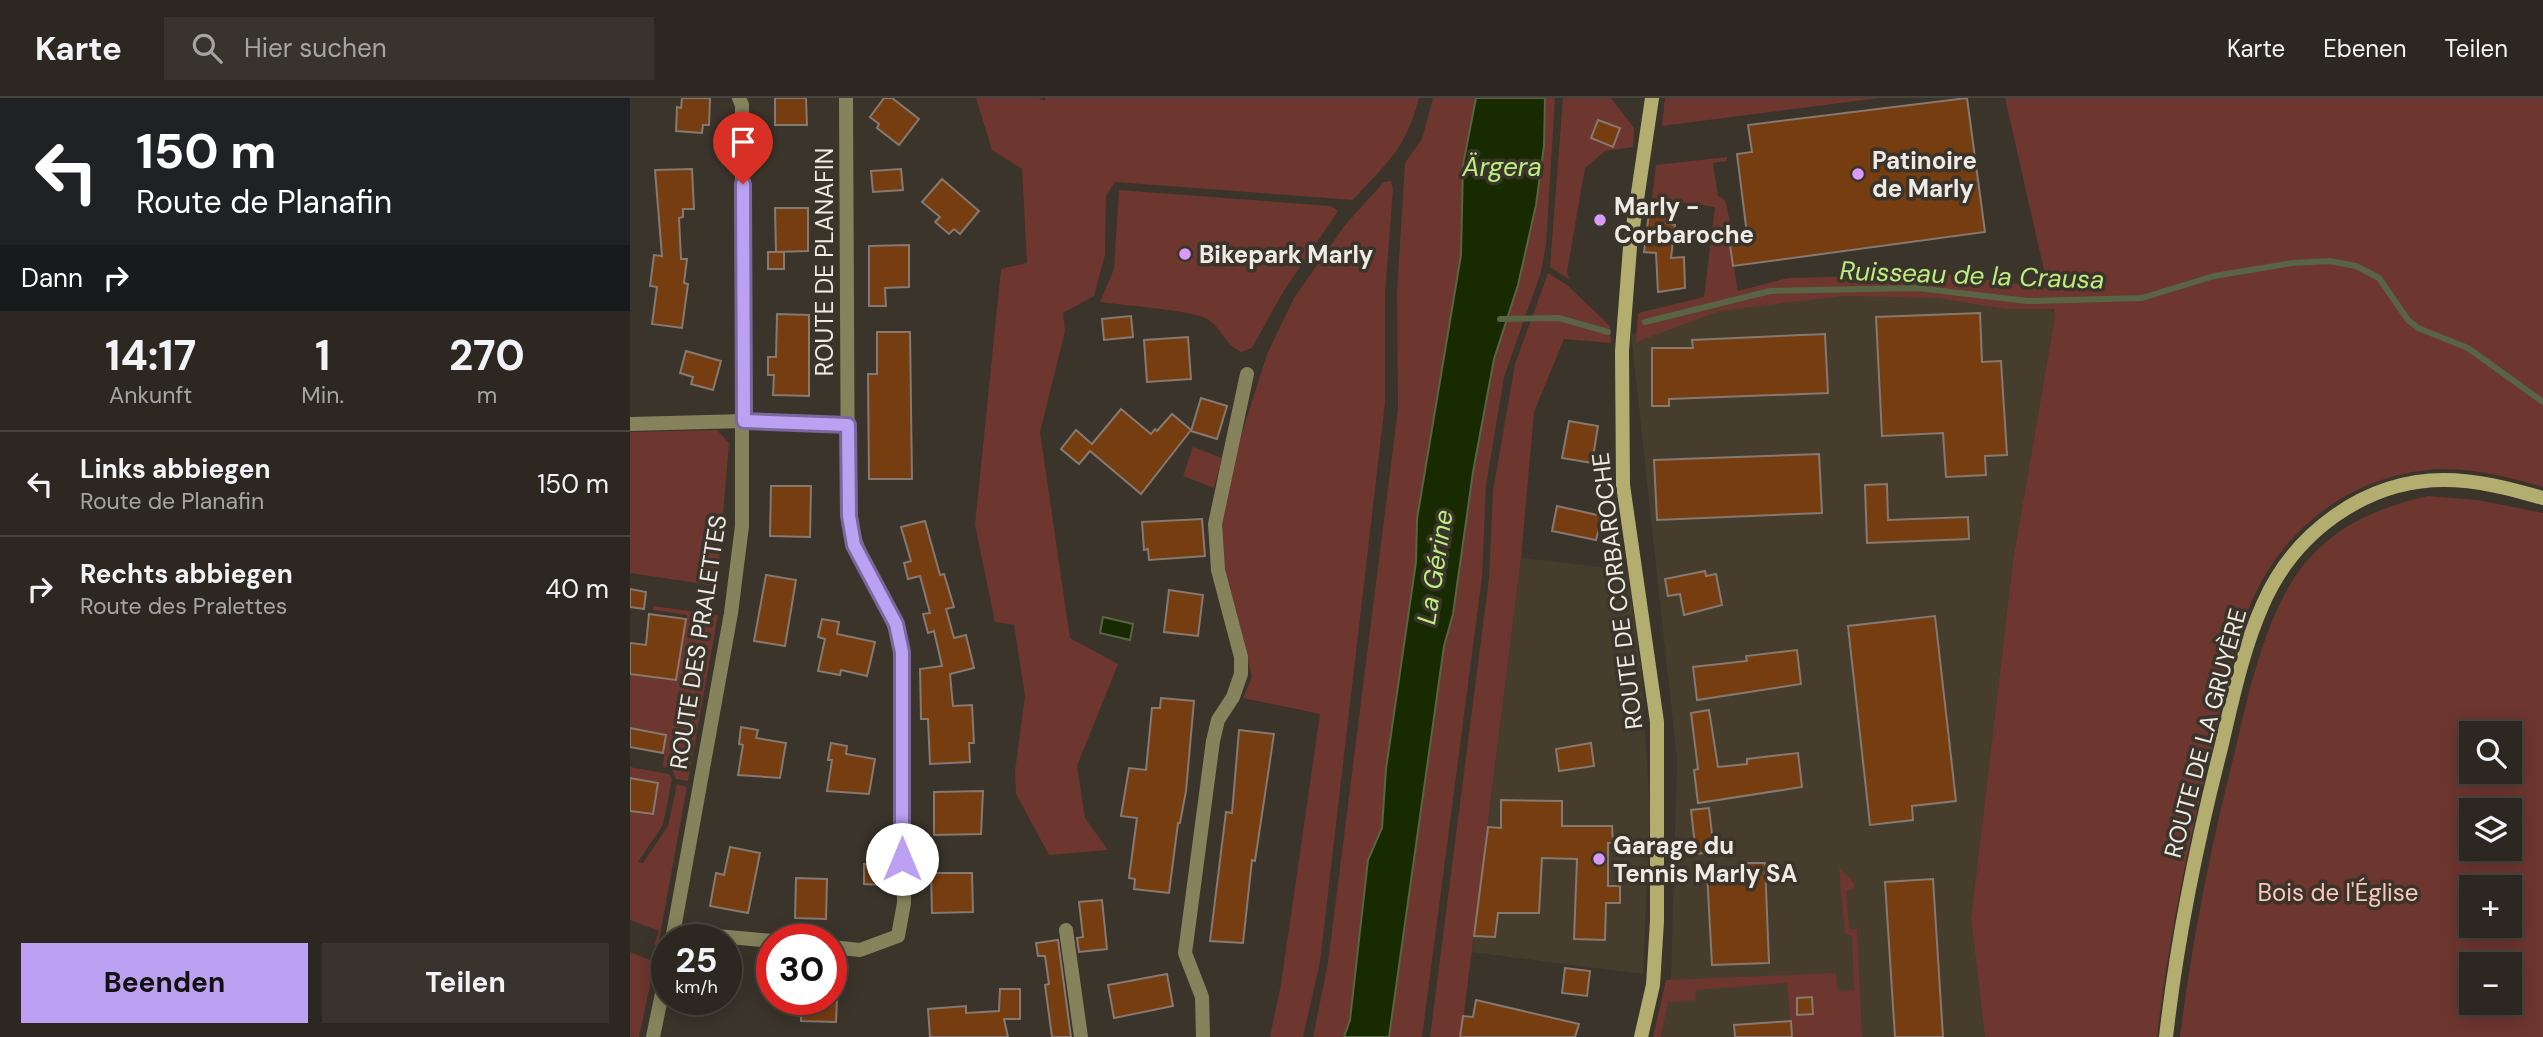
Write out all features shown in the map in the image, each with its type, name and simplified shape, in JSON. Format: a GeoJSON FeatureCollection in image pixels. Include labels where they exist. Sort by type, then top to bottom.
{"type":"FeatureCollection","features":[{"type":"Feature","properties":{"kind":"street","name":"ROUTE DES PRALETTES"},"geometry":{"type":"LineString","coordinates":[[675,924],[731,613],[743,526],[742,105],[739,98]]}},
{"type":"Feature","properties":{"kind":"street","name":"ROUTE DE PLANAFIN"},"geometry":{"type":"LineString","coordinates":[[846,98],[849,516],[854,545],[896,624],[902,652],[904,903],[898,936],[860,950],[847,949]]}},
{"type":"Feature","properties":{"kind":"street","name":"ROUTE DE CORBAROCHE"},"geometry":{"type":"LineString","coordinates":[[1641,1037],[1653,985],[1657,921],[1657,722],[1623,485],[1622,351],[1630,247],[1652,98]]}},
{"type":"Feature","properties":{"kind":"street"},"geometry":{"type":"LineString","coordinates":[[1203,1037],[1202,996],[1185,953],[1213,741],[1218,720],[1233,697],[1241,674],[1241,657],[1218,570],[1215,524],[1247,374]]}},
{"type":"Feature","properties":{"kind":"street"},"geometry":{"type":"LineString","coordinates":[[630,424],[744,421],[848,425]]}},
{"type":"Feature","properties":{"kind":"street","name":"ROUTE DE LA GRUYÈRE"},"geometry":{"type":"LineString","coordinates":[[2166,1037],[2174,965],[2206,806],[2250,639],[2263,603],[2281,569],[2300,546],[2335,515],[2360,501],[2396,487],[2427,481],[2463,481],[2543,498]]}},
{"type":"Feature","properties":{"kind":"street"},"geometry":{"type":"LineString","coordinates":[[1066,930],[1081,1037]]}},
{"type":"Feature","properties":{"kind":"street"},"geometry":{"type":"LineString","coordinates":[[653,1037],[658,1015]]}},
{"type":"Feature","properties":{"kind":"shaded area"},"geometry":{"type":"Polygon","coordinates":[[[1841,293],[1935,294],[2047,305],[2055,315],[2013,561],[1971,919],[1985,1037],[1657,1037],[1671,977],[1677,760],[1631,334],[1725,307],[1841,293]]]}},
{"type":"Feature","properties":{"kind":"shaded area"},"geometry":{"type":"Polygon","coordinates":[[[1521,558],[1627,570],[1641,670],[1650,808],[1643,974],[1472,952],[1521,558]]]}},
{"type":"Feature","properties":{"kind":"green space"},"geometry":{"type":"Polygon","coordinates":[[[976,98],[1039,98],[1045,101],[1045,98],[1419,98],[1408,131],[1394,154],[1353,200],[1115,182],[1106,196],[1105,255],[1094,296],[1063,313],[1065,331],[1040,432],[1070,638],[1118,664],[1077,766],[1085,818],[1108,850],[1049,855],[1016,794],[1015,771],[1025,696],[1014,625],[995,622],[975,525],[1001,269],[1027,263],[1022,169],[992,150],[976,98]]]}},
{"type":"Feature","properties":{"kind":"green space"},"geometry":{"type":"Polygon","coordinates":[[[1433,98],[1476,98],[1463,165],[1461,255],[1417,519],[1416,562],[1386,769],[1382,828],[1368,861],[1350,1020],[1344,1037],[1313,1037],[1328,963],[1398,409],[1397,292],[1405,163],[1422,139],[1433,98]]]}},
{"type":"Feature","properties":{"kind":"green space"},"geometry":{"type":"Polygon","coordinates":[[[1545,98],[1555,98],[1546,245],[1541,272],[1504,377],[1486,486],[1482,577],[1422,1037],[1389,1037],[1444,646],[1453,614],[1473,472],[1494,359],[1518,285],[1536,205],[1544,146],[1545,98]]]}},
{"type":"Feature","properties":{"kind":"green space"},"geometry":{"type":"Polygon","coordinates":[[[1563,98],[1611,98],[1634,128],[1633,147],[1605,151],[1585,168],[1567,272],[1570,280],[1550,267],[1563,98]]]}},
{"type":"Feature","properties":{"kind":"green space"},"geometry":{"type":"Polygon","coordinates":[[[1665,98],[1880,98],[1662,126],[1665,98]]]}},
{"type":"Feature","properties":{"kind":"green space"},"geometry":{"type":"Polygon","coordinates":[[[2005,98],[2543,98],[2543,487],[2507,477],[2469,471],[2444,469],[2412,472],[2382,480],[2354,492],[2304,527],[2283,549],[2265,575],[2251,603],[2232,659],[2179,896],[2157,1037],[1985,1037],[1971,919],[2013,561],[2055,315],[2053,309],[2007,309],[1937,298],[1842,296],[1720,311],[1636,342],[1638,313],[1704,297],[1715,207],[1652,198],[1656,165],[1727,157],[1727,161],[1713,163],[1718,196],[1724,199],[1728,215],[1738,291],[1788,278],[1938,273],[2048,288],[2005,98]]]}},
{"type":"Feature","properties":{"kind":"green space"},"geometry":{"type":"Polygon","coordinates":[[[1391,181],[1393,189],[1385,294],[1385,403],[1320,962],[1303,1037],[1270,1037],[1281,984],[1320,714],[1243,698],[1252,677],[1224,568],[1221,522],[1238,446],[1267,354],[1294,298],[1345,225],[1384,182],[1391,181]]]}},
{"type":"Feature","properties":{"kind":"green space","name":"Bikepark Marly"},"geometry":{"type":"Polygon","coordinates":[[[1119,190],[1331,206],[1338,211],[1283,292],[1252,348],[1241,352],[1205,318],[1170,310],[1100,302],[1114,269],[1119,190]]]}},
{"type":"Feature","properties":{"kind":"green space"},"geometry":{"type":"Polygon","coordinates":[[[1548,273],[1567,285],[1610,326],[1611,343],[1564,339],[1534,412],[1521,558],[1461,1037],[1430,1037],[1489,578],[1493,491],[1515,364],[1548,273]]]}},
{"type":"Feature","properties":{"kind":"green space"},"geometry":{"type":"Polygon","coordinates":[[[717,430],[729,443],[717,586],[630,573],[630,432],[717,430]]]}},
{"type":"Feature","properties":{"kind":"green space"},"geometry":{"type":"Polygon","coordinates":[[[1193,447],[1222,458],[1214,488],[1183,476],[1193,447]]]}},
{"type":"Feature","properties":{"kind":"green space","name":"Bois de l'Église"},"geometry":{"type":"Polygon","coordinates":[[[2428,496],[2478,500],[2543,513],[2543,1037],[2180,1037],[2196,929],[2218,822],[2247,700],[2273,618],[2299,571],[2316,551],[2341,531],[2382,510],[2428,496]]]}},
{"type":"Feature","properties":{"kind":"green space"},"geometry":{"type":"Polygon","coordinates":[[[653,606],[718,615],[688,781],[676,779],[672,769],[663,767],[666,735],[630,728],[630,674],[676,679],[687,615],[653,610],[653,606]]]}},
{"type":"Feature","properties":{"kind":"green space"},"geometry":{"type":"Polygon","coordinates":[[[630,767],[669,774],[672,779],[663,825],[638,862],[643,863],[668,826],[677,784],[687,787],[662,924],[651,924],[651,928],[630,920],[630,811],[653,814],[658,784],[630,778],[630,767]]]}},
{"type":"Feature","properties":{"kind":"green space"},"geometry":{"type":"Polygon","coordinates":[[[1839,867],[1854,883],[1854,889],[1846,891],[1849,929],[1857,929],[1862,1037],[1792,1037],[1787,983],[1696,990],[1695,1001],[1668,1002],[1661,1037],[1653,1037],[1666,980],[1836,973],[1838,991],[1854,990],[1852,936],[1845,934],[1839,867]]]}},
{"type":"Feature","properties":{"kind":"green space"},"geometry":{"type":"Polygon","coordinates":[[[630,952],[651,960],[651,981],[639,1037],[630,1037],[630,952]]]}},
{"type":"Feature","properties":{"kind":"water","name":"Ärgera"},"geometry":{"type":"Polygon","coordinates":[[[1476,98],[1545,98],[1544,146],[1536,205],[1518,285],[1494,359],[1473,472],[1453,614],[1444,646],[1389,1037],[1344,1037],[1350,1020],[1368,860],[1382,828],[1386,769],[1416,562],[1417,519],[1461,255],[1463,165],[1476,98]]]}},
{"type":"Feature","properties":{"kind":"water"},"geometry":{"type":"Polygon","coordinates":[[[1103,617],[1133,624],[1130,640],[1100,633],[1103,617]]]}},
{"type":"Feature","properties":{"kind":"building"},"geometry":{"type":"Polygon","coordinates":[[[682,98],[710,98],[709,125],[703,125],[702,133],[676,131],[677,107],[681,108],[682,98]]]}},
{"type":"Feature","properties":{"kind":"building"},"geometry":{"type":"Polygon","coordinates":[[[775,98],[806,98],[807,125],[775,125],[775,98]]]}},
{"type":"Feature","properties":{"kind":"building"},"geometry":{"type":"Polygon","coordinates":[[[884,98],[892,98],[919,119],[899,145],[877,128],[879,124],[870,117],[884,98]]]}},
{"type":"Feature","properties":{"kind":"building","name":"Patinoire de Marly"},"geometry":{"type":"Polygon","coordinates":[[[1967,98],[1985,232],[1733,266],[1730,245],[1748,242],[1737,154],[1752,152],[1748,125],[1967,98]]]}},
{"type":"Feature","properties":{"kind":"building"},"geometry":{"type":"Polygon","coordinates":[[[1598,120],[1620,128],[1613,147],[1591,138],[1598,120]]]}},
{"type":"Feature","properties":{"kind":"building"},"geometry":{"type":"Polygon","coordinates":[[[692,169],[694,209],[683,209],[683,217],[679,218],[681,259],[687,259],[684,283],[688,284],[682,328],[652,324],[657,287],[650,286],[654,255],[662,256],[655,170],[692,169]]]}},
{"type":"Feature","properties":{"kind":"building"},"geometry":{"type":"Polygon","coordinates":[[[901,169],[903,190],[873,192],[871,171],[901,169]]]}},
{"type":"Feature","properties":{"kind":"building"},"geometry":{"type":"Polygon","coordinates":[[[942,179],[979,211],[960,234],[954,229],[949,234],[935,222],[940,217],[922,202],[942,179]]]}},
{"type":"Feature","properties":{"kind":"building"},"geometry":{"type":"Polygon","coordinates":[[[775,208],[808,208],[808,251],[776,252],[775,208]]]}},
{"type":"Feature","properties":{"kind":"building"},"geometry":{"type":"Polygon","coordinates":[[[1649,213],[1667,215],[1666,223],[1675,225],[1671,258],[1684,257],[1685,288],[1658,292],[1656,253],[1644,252],[1649,213]]]}},
{"type":"Feature","properties":{"kind":"building"},"geometry":{"type":"Polygon","coordinates":[[[909,245],[909,287],[885,288],[886,306],[869,306],[869,246],[909,245]]]}},
{"type":"Feature","properties":{"kind":"building"},"geometry":{"type":"Polygon","coordinates":[[[768,252],[784,252],[784,269],[768,269],[768,252]]]}},
{"type":"Feature","properties":{"kind":"building"},"geometry":{"type":"Polygon","coordinates":[[[1980,313],[1982,362],[2001,361],[2007,455],[1985,456],[1986,475],[1946,477],[1943,433],[1882,436],[1876,317],[1980,313]]]}},
{"type":"Feature","properties":{"kind":"building"},"geometry":{"type":"Polygon","coordinates":[[[777,314],[809,315],[809,396],[773,395],[774,375],[768,375],[768,357],[776,357],[777,314]]]}},
{"type":"Feature","properties":{"kind":"building"},"geometry":{"type":"Polygon","coordinates":[[[1131,316],[1133,337],[1104,340],[1102,319],[1131,316]]]}},
{"type":"Feature","properties":{"kind":"building"},"geometry":{"type":"Polygon","coordinates":[[[877,332],[910,332],[912,479],[869,479],[868,374],[877,374],[877,332]]]}},
{"type":"Feature","properties":{"kind":"building"},"geometry":{"type":"Polygon","coordinates":[[[1825,334],[1828,393],[1669,399],[1669,406],[1652,406],[1652,348],[1693,348],[1692,340],[1825,334]]]}},
{"type":"Feature","properties":{"kind":"building"},"geometry":{"type":"Polygon","coordinates":[[[1188,337],[1191,379],[1147,382],[1144,340],[1188,337]]]}},
{"type":"Feature","properties":{"kind":"building"},"geometry":{"type":"Polygon","coordinates":[[[686,351],[721,361],[713,390],[691,384],[693,377],[680,373],[686,351]]]}},
{"type":"Feature","properties":{"kind":"building"},"geometry":{"type":"Polygon","coordinates":[[[1201,398],[1227,406],[1217,439],[1191,431],[1201,398]]]}},
{"type":"Feature","properties":{"kind":"building"},"geometry":{"type":"Polygon","coordinates":[[[1121,409],[1151,434],[1172,414],[1191,430],[1141,494],[1090,451],[1079,464],[1061,449],[1076,430],[1092,444],[1121,409]]]}},
{"type":"Feature","properties":{"kind":"building"},"geometry":{"type":"Polygon","coordinates":[[[1569,421],[1598,426],[1592,463],[1562,458],[1569,421]]]}},
{"type":"Feature","properties":{"kind":"building"},"geometry":{"type":"Polygon","coordinates":[[[1819,454],[1822,513],[1657,520],[1654,460],[1819,454]]]}},
{"type":"Feature","properties":{"kind":"building"},"geometry":{"type":"Polygon","coordinates":[[[1887,484],[1888,520],[1968,517],[1969,539],[1867,543],[1865,485],[1887,484]]]}},
{"type":"Feature","properties":{"kind":"building"},"geometry":{"type":"Polygon","coordinates":[[[771,486],[811,486],[810,537],[770,536],[771,486]]]}},
{"type":"Feature","properties":{"kind":"building"},"geometry":{"type":"Polygon","coordinates":[[[1557,506],[1602,516],[1596,540],[1552,531],[1557,506]]]}},
{"type":"Feature","properties":{"kind":"building"},"geometry":{"type":"Polygon","coordinates":[[[1202,519],[1205,556],[1149,560],[1148,549],[1144,550],[1142,522],[1202,519]]]}},
{"type":"Feature","properties":{"kind":"building"},"geometry":{"type":"Polygon","coordinates":[[[925,521],[940,575],[944,574],[954,607],[946,609],[954,638],[966,635],[974,668],[950,674],[953,706],[972,705],[974,743],[969,743],[970,762],[930,764],[928,719],[921,719],[920,669],[942,666],[934,631],[928,633],[923,614],[930,613],[920,576],[908,579],[904,563],[911,561],[901,527],[925,521]]]}},
{"type":"Feature","properties":{"kind":"building"},"geometry":{"type":"Polygon","coordinates":[[[1705,571],[1706,576],[1716,574],[1722,605],[1684,615],[1680,594],[1668,596],[1665,579],[1705,571]]]}},
{"type":"Feature","properties":{"kind":"building"},"geometry":{"type":"Polygon","coordinates":[[[766,575],[796,580],[785,646],[754,641],[766,575]]]}},
{"type":"Feature","properties":{"kind":"building"},"geometry":{"type":"Polygon","coordinates":[[[630,589],[646,592],[644,609],[630,607],[630,589]]]}},
{"type":"Feature","properties":{"kind":"building"},"geometry":{"type":"Polygon","coordinates":[[[1169,590],[1203,595],[1198,636],[1164,632],[1169,590]]]}},
{"type":"Feature","properties":{"kind":"building"},"geometry":{"type":"Polygon","coordinates":[[[649,614],[686,619],[676,680],[630,674],[630,643],[646,645],[649,614]]]}},
{"type":"Feature","properties":{"kind":"building"},"geometry":{"type":"Polygon","coordinates":[[[1935,616],[1956,801],[1912,806],[1913,820],[1870,825],[1848,626],[1935,616]]]}},
{"type":"Feature","properties":{"kind":"building"},"geometry":{"type":"Polygon","coordinates":[[[822,619],[839,622],[837,634],[875,642],[867,676],[841,670],[840,675],[818,671],[825,639],[818,637],[822,619]]]}},
{"type":"Feature","properties":{"kind":"building"},"geometry":{"type":"Polygon","coordinates":[[[1797,650],[1801,684],[1697,700],[1693,667],[1747,661],[1746,656],[1797,650]]]}},
{"type":"Feature","properties":{"kind":"building"},"geometry":{"type":"Polygon","coordinates":[[[1161,698],[1194,701],[1186,791],[1178,823],[1169,893],[1134,889],[1135,879],[1129,878],[1137,818],[1121,816],[1129,768],[1146,770],[1152,708],[1160,708],[1161,698]]]}},
{"type":"Feature","properties":{"kind":"building"},"geometry":{"type":"Polygon","coordinates":[[[1709,710],[1718,767],[1747,764],[1747,759],[1798,753],[1802,787],[1698,803],[1694,770],[1698,769],[1691,713],[1709,710]]]}},
{"type":"Feature","properties":{"kind":"building"},"geometry":{"type":"Polygon","coordinates":[[[741,727],[758,730],[756,738],[786,743],[780,778],[738,775],[743,745],[739,744],[741,727]]]}},
{"type":"Feature","properties":{"kind":"building"},"geometry":{"type":"Polygon","coordinates":[[[630,728],[666,735],[663,753],[630,747],[630,728]]]}},
{"type":"Feature","properties":{"kind":"building"},"geometry":{"type":"Polygon","coordinates":[[[1239,730],[1274,734],[1255,861],[1252,860],[1243,943],[1210,941],[1226,812],[1232,813],[1239,730]]]}},
{"type":"Feature","properties":{"kind":"building"},"geometry":{"type":"Polygon","coordinates":[[[831,743],[847,746],[846,754],[875,759],[869,794],[827,791],[832,760],[828,760],[831,743]]]}},
{"type":"Feature","properties":{"kind":"building"},"geometry":{"type":"Polygon","coordinates":[[[1591,743],[1594,766],[1559,771],[1556,749],[1591,743]]]}},
{"type":"Feature","properties":{"kind":"building"},"geometry":{"type":"Polygon","coordinates":[[[630,778],[658,783],[653,814],[630,811],[630,778]]]}},
{"type":"Feature","properties":{"kind":"building"},"geometry":{"type":"Polygon","coordinates":[[[983,791],[981,834],[934,835],[934,792],[983,791]]]}},
{"type":"Feature","properties":{"kind":"building"},"geometry":{"type":"Polygon","coordinates":[[[1501,800],[1562,801],[1562,826],[1612,826],[1613,843],[1608,843],[1608,886],[1620,886],[1620,903],[1606,903],[1605,940],[1574,939],[1577,859],[1542,858],[1539,913],[1498,913],[1495,937],[1474,936],[1488,827],[1501,828],[1501,800]]]}},
{"type":"Feature","properties":{"kind":"building"},"geometry":{"type":"Polygon","coordinates":[[[1709,808],[1714,852],[1696,854],[1691,810],[1709,808]]]}},
{"type":"Feature","properties":{"kind":"building"},"geometry":{"type":"Polygon","coordinates":[[[730,847],[760,853],[748,913],[710,906],[716,873],[724,875],[730,847]]]}},
{"type":"Feature","properties":{"kind":"building"},"geometry":{"type":"Polygon","coordinates":[[[1745,863],[1765,863],[1769,963],[1712,965],[1707,872],[1746,871],[1745,863]]]}},
{"type":"Feature","properties":{"kind":"building"},"geometry":{"type":"Polygon","coordinates":[[[864,864],[881,864],[881,885],[864,884],[864,864]]]}},
{"type":"Feature","properties":{"kind":"building"},"geometry":{"type":"Polygon","coordinates":[[[931,873],[972,873],[973,912],[932,913],[931,873]]]}},
{"type":"Feature","properties":{"kind":"building"},"geometry":{"type":"Polygon","coordinates":[[[796,878],[827,879],[826,919],[795,918],[796,878]]]}},
{"type":"Feature","properties":{"kind":"building"},"geometry":{"type":"Polygon","coordinates":[[[1933,879],[1943,1037],[1895,1037],[1885,882],[1933,879]]]}},
{"type":"Feature","properties":{"kind":"building"},"geometry":{"type":"Polygon","coordinates":[[[1102,900],[1107,949],[1079,952],[1077,938],[1083,937],[1079,902],[1102,900]]]}},
{"type":"Feature","properties":{"kind":"building"},"geometry":{"type":"Polygon","coordinates":[[[1058,940],[1071,1037],[1052,1037],[1045,985],[1049,984],[1045,956],[1038,956],[1036,943],[1058,940]]]}},
{"type":"Feature","properties":{"kind":"building"},"geometry":{"type":"Polygon","coordinates":[[[1565,968],[1590,971],[1587,996],[1562,993],[1565,968]]]}},
{"type":"Feature","properties":{"kind":"building"},"geometry":{"type":"Polygon","coordinates":[[[1167,974],[1173,1006],[1114,1018],[1108,985],[1167,974]]]}},
{"type":"Feature","properties":{"kind":"building"},"geometry":{"type":"Polygon","coordinates":[[[1000,989],[1020,989],[1020,1019],[1004,1019],[1008,1037],[930,1037],[928,1009],[966,1006],[966,1013],[999,1011],[1000,989]]]}},
{"type":"Feature","properties":{"kind":"building"},"geometry":{"type":"Polygon","coordinates":[[[1812,997],[1813,1014],[1797,1015],[1797,998],[1812,997]]]}},
{"type":"Feature","properties":{"kind":"building"},"geometry":{"type":"Polygon","coordinates":[[[1476,1000],[1579,1024],[1575,1037],[1460,1037],[1463,1016],[1473,1017],[1476,1000]]]}},
{"type":"Feature","properties":{"kind":"building"},"geometry":{"type":"Polygon","coordinates":[[[801,1015],[836,1015],[836,1022],[801,1021],[801,1015]]]}},
{"type":"Feature","properties":{"kind":"building"},"geometry":{"type":"Polygon","coordinates":[[[1791,1021],[1792,1037],[1735,1037],[1734,1025],[1791,1021]]]}},
{"type":"Feature","properties":{"kind":"waterway","name":"Ruisseau de la Crausa"},"geometry":{"type":"LineString","coordinates":[[1645,322],[1770,291],[1917,288],[2028,301],[2142,298],[2214,276],[2292,263],[2330,261],[2356,266],[2379,278],[2408,320],[2418,328],[2468,348],[2543,402]]}},
{"type":"Feature","properties":{"kind":"waterway","name":"Ruisseau de la Crausa"},"geometry":{"type":"LineString","coordinates":[[1500,319],[1559,318],[1608,332]]}},
{"type":"Feature","properties":{"kind":"place","name":"Patinoire de Marly"},"geometry":{"type":"Point","coordinates":[1858,174]}},
{"type":"Feature","properties":{"kind":"place","name":"Marly - Corbaroche"},"geometry":{"type":"Point","coordinates":[1600,220]}},
{"type":"Feature","properties":{"kind":"place","name":"Bikepark Marly"},"geometry":{"type":"Point","coordinates":[1185,254]}},
{"type":"Feature","properties":{"kind":"place","name":"Garage du Tennis Marly SA"},"geometry":{"type":"Point","coordinates":[1599,859]}},
{"type":"Feature","properties":{"kind":"route"},"geometry":{"type":"LineString","coordinates":[[743,184],[744,421],[848,425],[849,516],[854,545],[896,624],[902,652],[902,859]]}},
{"type":"Feature","properties":{"kind":"water label","name":"La Gérine"},"geometry":{"type":"Point","coordinates":[1435,567]}}]}
